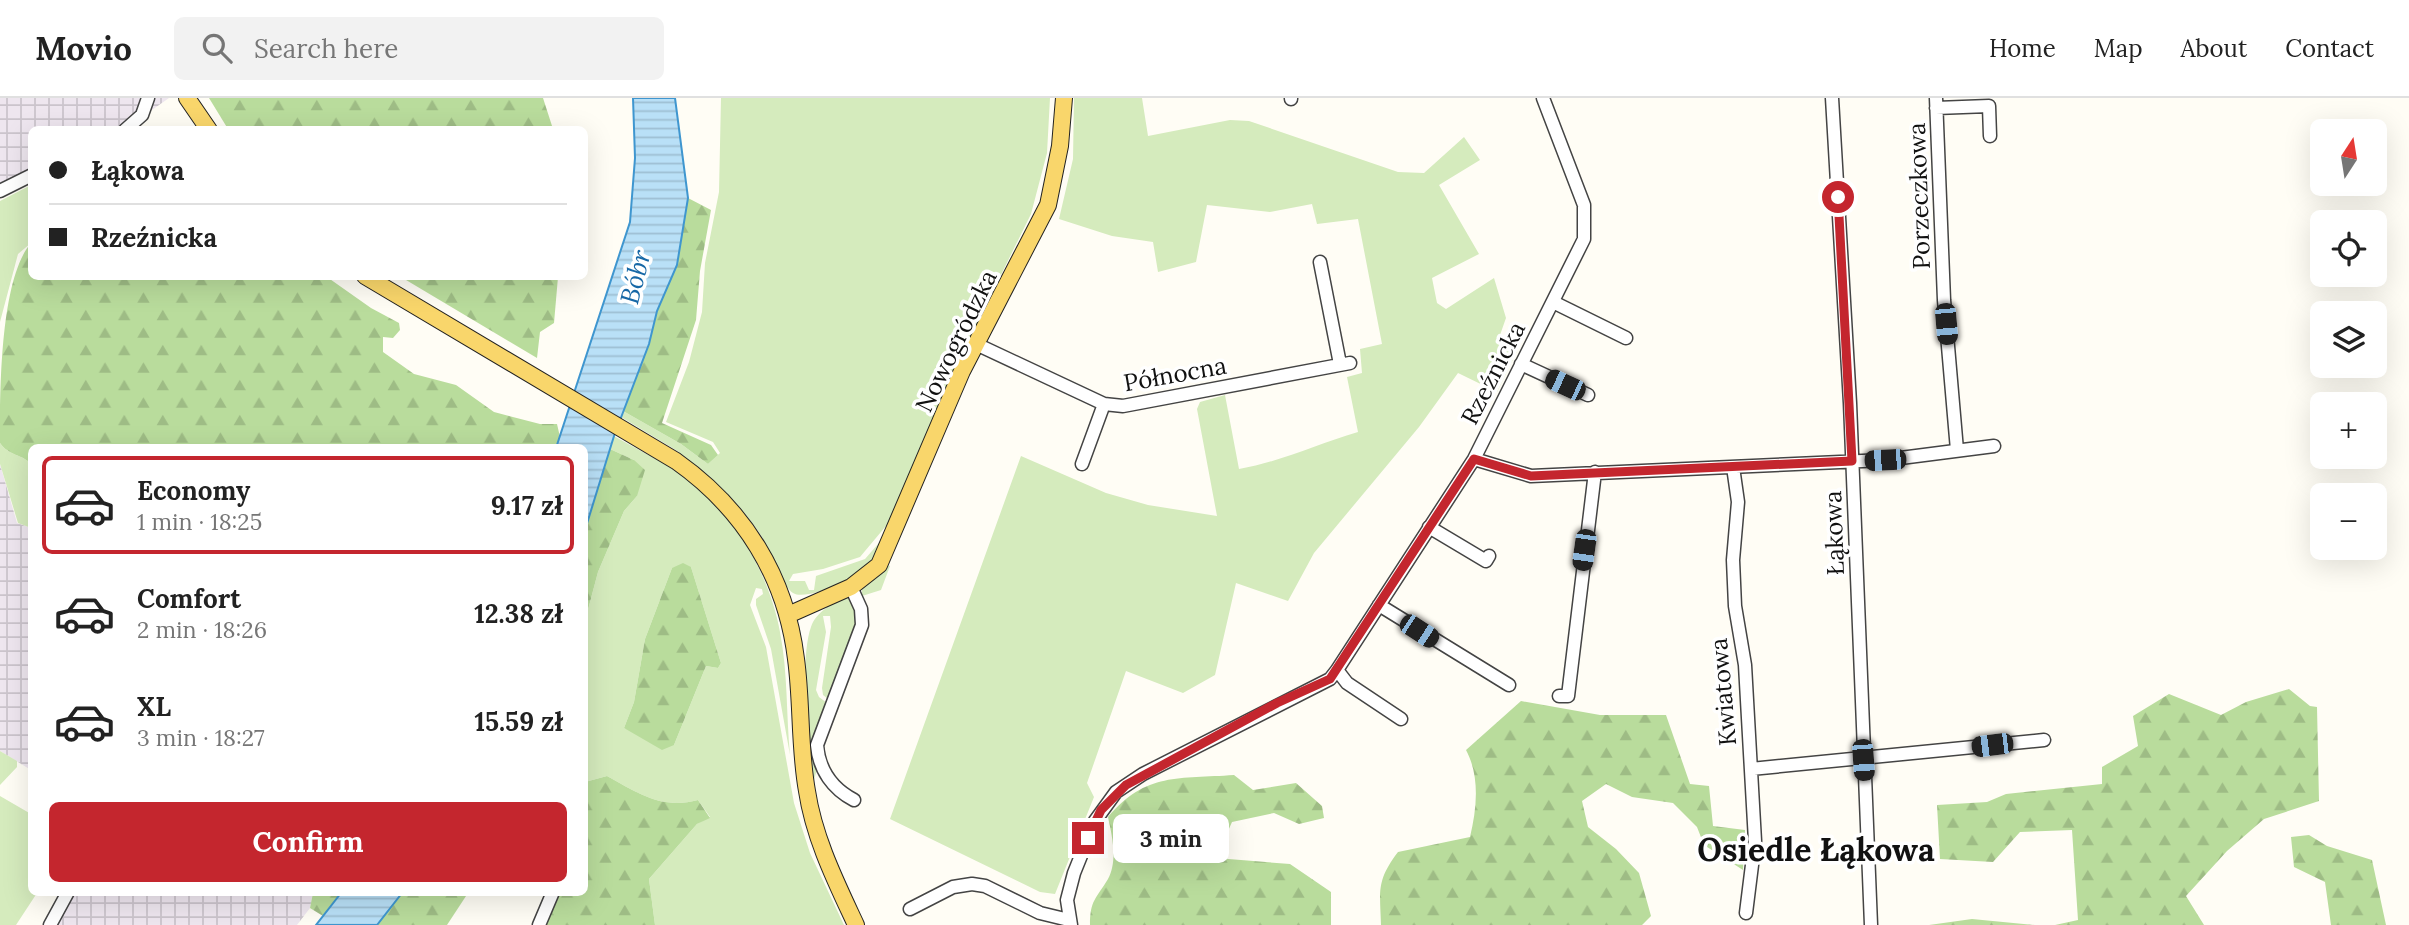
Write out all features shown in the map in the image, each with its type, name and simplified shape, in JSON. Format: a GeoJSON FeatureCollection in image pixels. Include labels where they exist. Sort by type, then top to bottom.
{"type":"FeatureCollection","features":[{"type":"Feature","properties":{"kind":"main road"},"geometry":{"type":"LineString","coordinates":[[187,98],[206,126]]}},
{"type":"Feature","properties":{"kind":"main road","name":"Nowogródzka"},"geometry":{"type":"LineString","coordinates":[[788,615],[851,587],[879,565],[976,344],[1048,205],[1060,146],[1064,98]]}},
{"type":"Feature","properties":{"kind":"main road"},"geometry":{"type":"LineString","coordinates":[[372,280],[676,461],[713,491],[750,534],[771,569],[788,615],[796,659],[801,755],[811,812],[822,849],[856,925]]}},
{"type":"Feature","properties":{"kind":"street"},"geometry":{"type":"LineString","coordinates":[[130,126],[142,115],[148,98]]}},
{"type":"Feature","properties":{"kind":"street","name":"Rzeźnicka"},"geometry":{"type":"LineString","coordinates":[[910,909],[953,887],[972,884],[985,886],[1040,913],[1070,922],[1067,900],[1074,873],[1095,821],[1116,792],[1143,774],[1330,679],[1474,459],[1581,247],[1586,217],[1543,98]]}},
{"type":"Feature","properties":{"kind":"street","name":"Łąkowa"},"geometry":{"type":"LineString","coordinates":[[1832,98],[1852,461],[1871,925]]}},
{"type":"Feature","properties":{"kind":"street","name":"Porzeczkowa"},"geometry":{"type":"LineString","coordinates":[[1957,450],[1944,300],[1936,103],[1989,102],[1990,136]]}},
{"type":"Feature","properties":{"kind":"street"},"geometry":{"type":"LineString","coordinates":[[0,191],[28,178]]}},
{"type":"Feature","properties":{"kind":"street","name":"Północna"},"geometry":{"type":"LineString","coordinates":[[976,344],[1104,404],[1136,405],[1345,363],[1320,262]]}},
{"type":"Feature","properties":{"kind":"street"},"geometry":{"type":"LineString","coordinates":[[1553,302],[1626,338]]}},
{"type":"Feature","properties":{"kind":"street"},"geometry":{"type":"LineString","coordinates":[[1521,364],[1588,396]]}},
{"type":"Feature","properties":{"kind":"street"},"geometry":{"type":"LineString","coordinates":[[1082,464],[1104,404]]}},
{"type":"Feature","properties":{"kind":"street"},"geometry":{"type":"LineString","coordinates":[[1474,459],[1531,476],[1852,461],[1994,446]]}},
{"type":"Feature","properties":{"kind":"street","name":"Kwiatowa"},"geometry":{"type":"LineString","coordinates":[[1733,467],[1738,502],[1733,560],[1735,606],[1745,665],[1755,841],[1746,913]]}},
{"type":"Feature","properties":{"kind":"street"},"geometry":{"type":"LineString","coordinates":[[1559,696],[1567,696],[1595,472]]}},
{"type":"Feature","properties":{"kind":"street"},"geometry":{"type":"LineString","coordinates":[[1429,527],[1486,561],[1489,556]]}},
{"type":"Feature","properties":{"kind":"street"},"geometry":{"type":"LineString","coordinates":[[851,587],[861,609],[862,625],[817,745],[820,761],[836,790],[855,800]]}},
{"type":"Feature","properties":{"kind":"street"},"geometry":{"type":"LineString","coordinates":[[1379,605],[1509,685]]}},
{"type":"Feature","properties":{"kind":"street"},"geometry":{"type":"LineString","coordinates":[[1337,670],[1347,684],[1401,719]]}},
{"type":"Feature","properties":{"kind":"street"},"geometry":{"type":"LineString","coordinates":[[1751,769],[2044,740]]}},
{"type":"Feature","properties":{"kind":"street"},"geometry":{"type":"LineString","coordinates":[[50,925],[66,896]]}},
{"type":"Feature","properties":{"kind":"street"},"geometry":{"type":"LineString","coordinates":[[538,925],[551,896]]}},
{"type":"Feature","properties":{"kind":"shaded area"},"geometry":{"type":"Polygon","coordinates":[[[0,98],[169,98],[129,126],[28,126],[28,177],[0,191],[0,98]]]}},
{"type":"Feature","properties":{"kind":"shaded area"},"geometry":{"type":"Polygon","coordinates":[[[0,464],[17,523],[28,527],[28,768],[0,751],[0,464]]]}},
{"type":"Feature","properties":{"kind":"shaded area"},"geometry":{"type":"Polygon","coordinates":[[[73,896],[312,896],[310,908],[297,925],[56,925],[73,896]]]}},
{"type":"Feature","properties":{"kind":"green space"},"geometry":{"type":"Polygon","coordinates":[[[209,98],[543,98],[552,126],[226,126],[209,98]]]}},
{"type":"Feature","properties":{"kind":"green space"},"geometry":{"type":"Polygon","coordinates":[[[721,98],[1050,98],[1047,153],[1031,214],[993,291],[896,514],[860,557],[823,569],[793,574],[789,581],[805,581],[809,590],[814,590],[816,576],[865,559],[885,536],[879,550],[870,564],[855,575],[809,594],[800,595],[789,589],[762,537],[724,492],[678,455],[679,452],[621,417],[623,411],[681,444],[708,464],[720,453],[713,442],[666,422],[689,362],[702,312],[705,263],[719,192],[721,98]]]}},
{"type":"Feature","properties":{"kind":"green space"},"geometry":{"type":"Polygon","coordinates":[[[1074,98],[1142,98],[1148,136],[1230,120],[1249,121],[1398,172],[1424,173],[1464,137],[1480,160],[1439,185],[1479,254],[1432,278],[1437,303],[1446,309],[1494,278],[1506,318],[1500,335],[1520,345],[1497,392],[1458,373],[1419,427],[1314,553],[1288,601],[1236,583],[1215,675],[1183,693],[1126,671],[1087,783],[1094,797],[1055,894],[1040,892],[890,819],[1021,456],[1106,493],[1148,505],[1217,516],[1197,409],[1200,402],[1225,395],[1239,469],[1284,457],[1358,432],[1347,377],[1362,373],[1360,349],[1382,344],[1358,219],[1317,224],[1312,204],[1270,212],[1207,205],[1196,262],[1158,272],[1153,242],[1112,236],[1059,219],[1073,159],[1074,98]]]}},
{"type":"Feature","properties":{"kind":"green space"},"geometry":{"type":"Polygon","coordinates":[[[28,187],[28,246],[18,254],[0,322],[0,201],[28,187]]]}},
{"type":"Feature","properties":{"kind":"green space"},"geometry":{"type":"Polygon","coordinates":[[[688,198],[711,210],[700,271],[696,320],[662,423],[711,445],[718,455],[708,464],[681,444],[623,411],[649,344],[657,311],[677,265],[688,198]]]}},
{"type":"Feature","properties":{"kind":"green space"},"geometry":{"type":"Polygon","coordinates":[[[28,248],[28,280],[331,280],[371,308],[399,323],[400,330],[393,338],[383,337],[383,352],[414,374],[456,385],[494,412],[540,424],[557,424],[560,437],[557,444],[28,444],[28,461],[0,443],[4,337],[13,282],[28,248]]]}},
{"type":"Feature","properties":{"kind":"green space"},"geometry":{"type":"Polygon","coordinates":[[[406,280],[558,280],[554,323],[540,332],[537,358],[406,280]]]}},
{"type":"Feature","properties":{"kind":"green space"},"geometry":{"type":"Polygon","coordinates":[[[614,436],[694,483],[728,519],[756,562],[775,609],[783,647],[790,755],[771,649],[756,605],[756,599],[763,594],[762,589],[756,588],[750,605],[766,647],[794,803],[810,853],[844,925],[655,925],[649,879],[697,824],[710,817],[698,800],[685,803],[662,801],[640,794],[607,776],[588,781],[588,610],[598,572],[624,511],[637,496],[634,460],[610,449],[614,436]],[[691,567],[672,568],[645,639],[634,702],[624,728],[674,745],[706,666],[718,668],[721,663],[691,567]]]}},
{"type":"Feature","properties":{"kind":"green space"},"geometry":{"type":"Polygon","coordinates":[[[0,443],[28,461],[28,527],[18,523],[0,464],[0,443]]]}},
{"type":"Feature","properties":{"kind":"green space"},"geometry":{"type":"Polygon","coordinates":[[[610,449],[634,460],[645,470],[637,496],[624,511],[598,572],[588,610],[588,520],[610,449]]]}},
{"type":"Feature","properties":{"kind":"green space"},"geometry":{"type":"Polygon","coordinates":[[[683,563],[691,567],[721,663],[718,668],[706,666],[674,745],[662,750],[624,728],[634,702],[645,639],[672,568],[683,563]]]}},
{"type":"Feature","properties":{"kind":"green space"},"geometry":{"type":"Polygon","coordinates":[[[885,564],[890,566],[881,590],[862,596],[862,589],[885,564]]]}},
{"type":"Feature","properties":{"kind":"green space"},"geometry":{"type":"Polygon","coordinates":[[[848,598],[856,607],[856,624],[828,699],[823,695],[822,688],[831,627],[830,616],[823,616],[826,632],[816,690],[819,697],[827,703],[819,763],[813,783],[805,704],[808,641],[813,622],[821,612],[848,598]]]}},
{"type":"Feature","properties":{"kind":"green space"},"geometry":{"type":"Polygon","coordinates":[[[2289,689],[2310,706],[2317,707],[2319,801],[2264,819],[2227,851],[2186,896],[2204,925],[2055,925],[2078,920],[2072,830],[2020,832],[1993,862],[1940,859],[1937,805],[1987,802],[2006,794],[2102,784],[2102,767],[2138,746],[2133,716],[2169,694],[2221,715],[2246,702],[2289,689]]]}},
{"type":"Feature","properties":{"kind":"green space"},"geometry":{"type":"Polygon","coordinates":[[[1521,701],[1600,715],[1666,715],[1690,784],[1709,786],[1713,826],[1745,830],[1743,870],[1704,845],[1697,827],[1673,803],[1632,797],[1606,784],[1582,801],[1588,827],[1616,849],[1639,873],[1651,916],[1642,925],[1381,925],[1381,887],[1386,871],[1398,852],[1470,837],[1476,792],[1474,770],[1466,750],[1521,701]]]}},
{"type":"Feature","properties":{"kind":"green space"},"geometry":{"type":"Polygon","coordinates":[[[0,751],[17,761],[17,767],[0,785],[0,751]]]}},
{"type":"Feature","properties":{"kind":"green space"},"geometry":{"type":"Polygon","coordinates":[[[1234,775],[1253,790],[1296,783],[1322,806],[1324,818],[1299,824],[1274,813],[1232,822],[1216,858],[1290,864],[1331,892],[1331,925],[1090,925],[1093,905],[1113,864],[1108,817],[1122,802],[1150,785],[1165,781],[1234,775]]]}},
{"type":"Feature","properties":{"kind":"green space"},"geometry":{"type":"Polygon","coordinates":[[[607,776],[640,794],[662,801],[685,803],[698,800],[710,818],[697,824],[649,879],[655,925],[545,925],[558,896],[588,896],[588,781],[607,776]]]}},
{"type":"Feature","properties":{"kind":"green space"},"geometry":{"type":"Polygon","coordinates":[[[0,796],[28,812],[28,896],[35,896],[16,925],[0,925],[0,796]]]}},
{"type":"Feature","properties":{"kind":"green space"},"geometry":{"type":"Polygon","coordinates":[[[2309,835],[2327,846],[2372,860],[2386,925],[2331,925],[2325,882],[2294,867],[2291,837],[2309,835]]]}},
{"type":"Feature","properties":{"kind":"green space"},"geometry":{"type":"Polygon","coordinates":[[[312,896],[339,896],[323,916],[310,908],[312,896]]]}},
{"type":"Feature","properties":{"kind":"green space"},"geometry":{"type":"Polygon","coordinates":[[[399,896],[466,896],[447,925],[377,925],[399,896]]]}},
{"type":"Feature","properties":{"kind":"green space"},"geometry":{"type":"Polygon","coordinates":[[[1972,919],[2035,925],[1929,925],[1972,919]]]}},
{"type":"Feature","properties":{"kind":"water","name":"Bóbr"},"geometry":{"type":"Polygon","coordinates":[[[633,98],[675,98],[688,198],[677,265],[657,311],[649,344],[614,436],[588,520],[588,444],[557,444],[630,222],[635,158],[633,98]]]}},
{"type":"Feature","properties":{"kind":"water"},"geometry":{"type":"Polygon","coordinates":[[[339,896],[400,896],[377,925],[316,925],[339,896]]]}},
{"type":"Feature","properties":{"kind":"district","name":"Osiedle Łąkowa"},"geometry":{"type":"Point","coordinates":[1816,849]}},
{"type":"Feature","properties":{"kind":"route"},"geometry":{"type":"LineString","coordinates":[[1088,838],[1101,810],[1116,792],[1126,785],[1277,703],[1330,679],[1474,459],[1496,468],[1531,476],[1852,461],[1838,197]]}}]}
